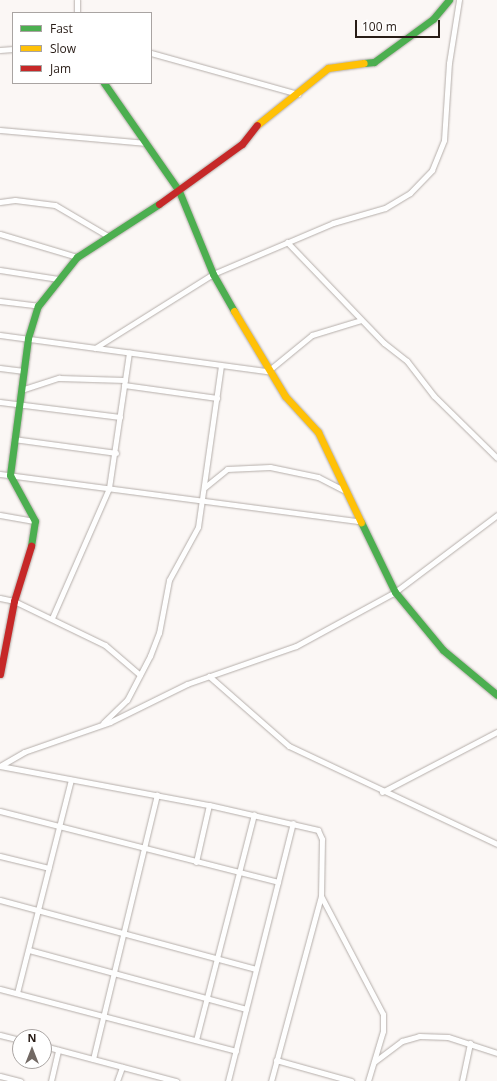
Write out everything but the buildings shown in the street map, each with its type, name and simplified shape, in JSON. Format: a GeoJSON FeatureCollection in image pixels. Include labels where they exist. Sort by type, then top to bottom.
{"type":"FeatureCollection","features":[{"type":"Feature","properties":{"kind":"street"},"geometry":{"type":"LineString","coordinates":[[77,0],[77,12]]}},
{"type":"Feature","properties":{"kind":"street"},"geometry":{"type":"LineString","coordinates":[[0,674],[14,600],[34,536],[35,521],[10,475],[28,338],[38,306],[77,257],[106,235],[179,191],[242,144],[265,115],[298,94],[332,65],[374,62],[424,27],[449,0]]}},
{"type":"Feature","properties":{"kind":"street"},"geometry":{"type":"LineString","coordinates":[[94,348],[213,274],[287,242],[400,202],[432,170],[446,128],[448,63],[459,0]]}},
{"type":"Feature","properties":{"kind":"street"},"geometry":{"type":"LineString","coordinates":[[0,50],[12,49]]}},
{"type":"Feature","properties":{"kind":"street"},"geometry":{"type":"LineString","coordinates":[[152,53],[298,94]]}},
{"type":"Feature","properties":{"kind":"street"},"geometry":{"type":"LineString","coordinates":[[105,84],[179,191],[213,274],[268,371],[285,396],[318,432],[358,521],[395,592],[443,650],[497,695]]}},
{"type":"Feature","properties":{"kind":"street"},"geometry":{"type":"LineString","coordinates":[[0,130],[146,143]]}},
{"type":"Feature","properties":{"kind":"street"},"geometry":{"type":"LineString","coordinates":[[0,202],[15,200],[56,205],[106,235]]}},
{"type":"Feature","properties":{"kind":"street"},"geometry":{"type":"LineString","coordinates":[[0,234],[77,257]]}},
{"type":"Feature","properties":{"kind":"street"},"geometry":{"type":"LineString","coordinates":[[287,242],[361,320],[407,361],[434,396],[497,458]]}},
{"type":"Feature","properties":{"kind":"street"},"geometry":{"type":"LineString","coordinates":[[0,270],[58,279]]}},
{"type":"Feature","properties":{"kind":"street"},"geometry":{"type":"LineString","coordinates":[[0,301],[38,306]]}},
{"type":"Feature","properties":{"kind":"street"},"geometry":{"type":"LineString","coordinates":[[0,335],[221,366],[268,371],[312,334],[361,320]]}},
{"type":"Feature","properties":{"kind":"street"},"geometry":{"type":"LineString","coordinates":[[52,618],[109,488],[116,453],[128,352]]}},
{"type":"Feature","properties":{"kind":"street"},"geometry":{"type":"LineString","coordinates":[[101,725],[128,700],[158,633],[169,580],[198,527],[221,366]]}},
{"type":"Feature","properties":{"kind":"street"},"geometry":{"type":"LineString","coordinates":[[0,368],[24,371]]}},
{"type":"Feature","properties":{"kind":"street"},"geometry":{"type":"LineString","coordinates":[[22,390],[58,378],[125,383],[217,398]]}},
{"type":"Feature","properties":{"kind":"street"},"geometry":{"type":"LineString","coordinates":[[0,402],[120,417]]}},
{"type":"Feature","properties":{"kind":"street"},"geometry":{"type":"LineString","coordinates":[[14,439],[116,453]]}},
{"type":"Feature","properties":{"kind":"street"},"geometry":{"type":"LineString","coordinates":[[204,487],[227,469],[270,467],[318,478],[344,490]]}},
{"type":"Feature","properties":{"kind":"street"},"geometry":{"type":"LineString","coordinates":[[0,474],[358,521]]}},
{"type":"Feature","properties":{"kind":"street"},"geometry":{"type":"LineString","coordinates":[[0,515],[35,521]]}},
{"type":"Feature","properties":{"kind":"street"},"geometry":{"type":"LineString","coordinates":[[0,766],[24,752],[101,725],[210,676],[296,646],[395,592],[497,515]]}},
{"type":"Feature","properties":{"kind":"street"},"geometry":{"type":"LineString","coordinates":[[0,598],[14,600],[106,645],[140,675]]}},
{"type":"Feature","properties":{"kind":"street"},"geometry":{"type":"LineString","coordinates":[[210,676],[289,746],[382,792],[497,844]]}},
{"type":"Feature","properties":{"kind":"street"},"geometry":{"type":"LineString","coordinates":[[382,792],[497,732]]}},
{"type":"Feature","properties":{"kind":"street"},"geometry":{"type":"LineString","coordinates":[[0,766],[209,805],[315,827],[322,840],[321,896],[271,1081]]}},
{"type":"Feature","properties":{"kind":"street"},"geometry":{"type":"LineString","coordinates":[[17,993],[71,780]]}},
{"type":"Feature","properties":{"kind":"street"},"geometry":{"type":"LineString","coordinates":[[93,1059],[125,934],[145,850],[156,795]]}},
{"type":"Feature","properties":{"kind":"street"},"geometry":{"type":"LineString","coordinates":[[196,862],[209,805]]}},
{"type":"Feature","properties":{"kind":"street"},"geometry":{"type":"LineString","coordinates":[[0,811],[145,850],[278,882]]}},
{"type":"Feature","properties":{"kind":"street"},"geometry":{"type":"LineString","coordinates":[[196,1040],[254,814]]}},
{"type":"Feature","properties":{"kind":"street"},"geometry":{"type":"LineString","coordinates":[[228,1081],[294,823]]}},
{"type":"Feature","properties":{"kind":"street"},"geometry":{"type":"LineString","coordinates":[[0,856],[49,868]]}},
{"type":"Feature","properties":{"kind":"street"},"geometry":{"type":"LineString","coordinates":[[321,896],[383,1014],[374,1062],[368,1081]]}},
{"type":"Feature","properties":{"kind":"street"},"geometry":{"type":"LineString","coordinates":[[0,900],[256,969]]}},
{"type":"Feature","properties":{"kind":"street"},"geometry":{"type":"LineString","coordinates":[[29,950],[114,976],[246,1009]]}},
{"type":"Feature","properties":{"kind":"street"},"geometry":{"type":"LineString","coordinates":[[0,989],[236,1051]]}},
{"type":"Feature","properties":{"kind":"street"},"geometry":{"type":"LineString","coordinates":[[0,1035],[12,1038]]}},
{"type":"Feature","properties":{"kind":"street"},"geometry":{"type":"LineString","coordinates":[[374,1062],[408,1038],[436,1035],[470,1043],[497,1053]]}},
{"type":"Feature","properties":{"kind":"street"},"geometry":{"type":"LineString","coordinates":[[462,1081],[470,1043]]}},
{"type":"Feature","properties":{"kind":"street"},"geometry":{"type":"LineString","coordinates":[[52,1048],[176,1081]]}},
{"type":"Feature","properties":{"kind":"street"},"geometry":{"type":"LineString","coordinates":[[51,1081],[58,1050]]}},
{"type":"Feature","properties":{"kind":"street"},"geometry":{"type":"LineString","coordinates":[[276,1060],[351,1081]]}},
{"type":"Feature","properties":{"kind":"street"},"geometry":{"type":"LineString","coordinates":[[117,1081],[122,1067]]}},
{"type":"Feature","properties":{"kind":"street"},"geometry":{"type":"LineString","coordinates":[[0,1076],[20,1081]]}},
{"type":"Feature","properties":{"kind":"traffic: fast"},"geometry":{"type":"LineString","coordinates":[[364,63],[374,62],[433,19],[449,0]]}},
{"type":"Feature","properties":{"kind":"traffic: fast"},"geometry":{"type":"LineString","coordinates":[[105,84],[179,191],[213,274],[234,311]]}},
{"type":"Feature","properties":{"kind":"traffic: fast"},"geometry":{"type":"LineString","coordinates":[[31,546],[35,521],[10,475],[28,338],[38,306],[77,257],[159,204]]}},
{"type":"Feature","properties":{"kind":"traffic: fast"},"geometry":{"type":"LineString","coordinates":[[361,522],[395,592],[443,650],[497,695]]}},
{"type":"Feature","properties":{"kind":"traffic: slow"},"geometry":{"type":"LineString","coordinates":[[257,125],[328,68],[364,63]]}},
{"type":"Feature","properties":{"kind":"traffic: slow"},"geometry":{"type":"LineString","coordinates":[[234,311],[285,396],[318,432],[361,522]]}},
{"type":"Feature","properties":{"kind":"traffic: jam"},"geometry":{"type":"LineString","coordinates":[[159,204],[242,144],[257,125]]}},
{"type":"Feature","properties":{"kind":"traffic: jam"},"geometry":{"type":"LineString","coordinates":[[0,674],[14,601],[31,546]]}}]}
